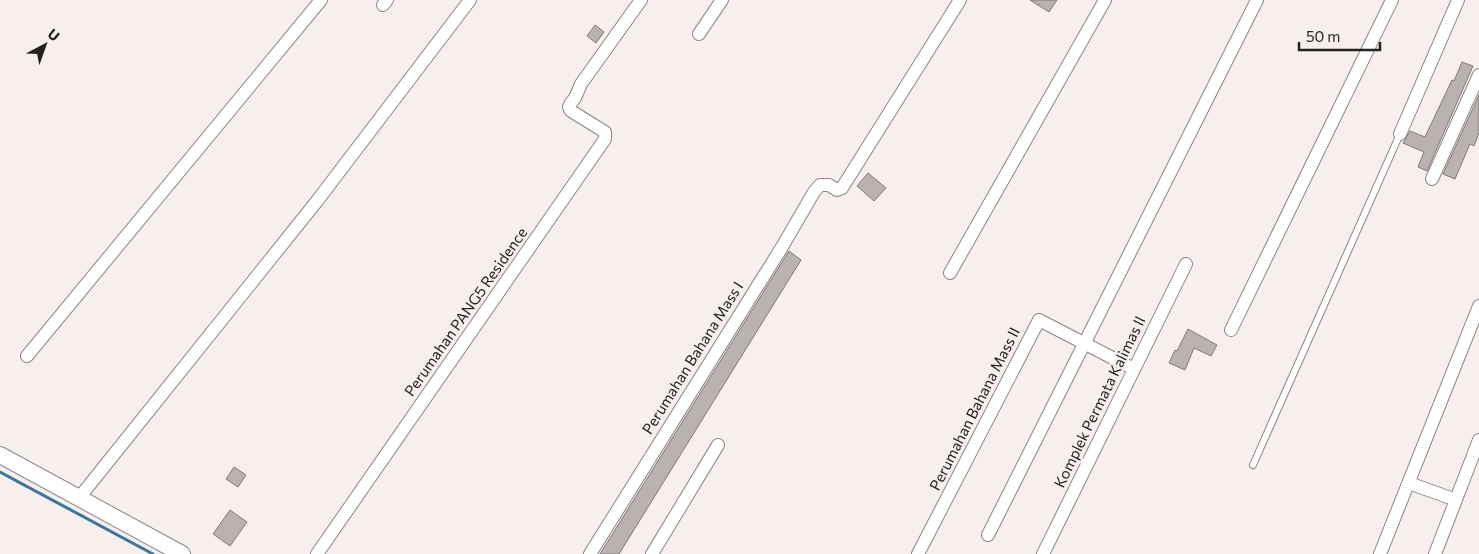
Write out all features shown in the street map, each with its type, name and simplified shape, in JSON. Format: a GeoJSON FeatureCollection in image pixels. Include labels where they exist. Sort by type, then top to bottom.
{"type":"FeatureCollection","features":[{"type":"Feature","properties":{"kind":"street"},"geometry":{"type":"LineString","coordinates":[[27,356],[321,0]]}},
{"type":"Feature","properties":{"kind":"street"},"geometry":{"type":"LineString","coordinates":[[79,498],[317,201],[470,0]]}},
{"type":"Feature","properties":{"kind":"street","name":"Perumahan PANG5 Residence"},"geometry":{"type":"LineString","coordinates":[[317,554],[605,139],[604,132],[571,111],[569,107],[581,84],[641,0]]}},
{"type":"Feature","properties":{"kind":"street"},"geometry":{"type":"LineString","coordinates":[[699,34],[722,0]]}},
{"type":"Feature","properties":{"kind":"street","name":"Perumahan Bahana Mass I"},"geometry":{"type":"LineString","coordinates":[[590,554],[782,247],[814,192],[819,185],[827,185],[837,190],[842,188],[960,0]]}},
{"type":"Feature","properties":{"kind":"street"},"geometry":{"type":"LineString","coordinates":[[950,273],[1105,0]]}},
{"type":"Feature","properties":{"kind":"street"},"geometry":{"type":"LineString","coordinates":[[988,535],[1257,0]]}},
{"type":"Feature","properties":{"kind":"street"},"geometry":{"type":"LineString","coordinates":[[1231,330],[1392,0]]}},
{"type":"Feature","properties":{"kind":"street"},"geometry":{"type":"LineString","coordinates":[[1400,134],[1458,0]]}},
{"type":"Feature","properties":{"kind":"street"},"geometry":{"type":"LineString","coordinates":[[1432,179],[1479,75]]}},
{"type":"Feature","properties":{"kind":"street","name":"Komplek Permata Kalimas II"},"geometry":{"type":"LineString","coordinates":[[1043,554],[1186,264]]}},
{"type":"Feature","properties":{"kind":"street"},"geometry":{"type":"LineString","coordinates":[[1380,554],[1478,311]]}},
{"type":"Feature","properties":{"kind":"street","name":"Perumahan Bahana Mass II"},"geometry":{"type":"LineString","coordinates":[[918,554],[1039,320],[1134,369]]}},
{"type":"Feature","properties":{"kind":"street"},"geometry":{"type":"LineString","coordinates":[[1435,554],[1479,440]]}},
{"type":"Feature","properties":{"kind":"street"},"geometry":{"type":"LineString","coordinates":[[652,554],[718,445]]}},
{"type":"Feature","properties":{"kind":"street"},"geometry":{"type":"LineString","coordinates":[[0,455],[182,554]]}},
{"type":"Feature","properties":{"kind":"street"},"geometry":{"type":"LineString","coordinates":[[1409,483],[1456,500]]}},
{"type":"Feature","properties":{"kind":"lane"},"geometry":{"type":"LineString","coordinates":[[1253,465],[1400,134]]}},
{"type":"Feature","properties":{"kind":"building"},"geometry":{"type":"Polygon","coordinates":[[[1030,0],[1057,0],[1049,12],[1030,0]]]}},
{"type":"Feature","properties":{"kind":"building"},"geometry":{"type":"Polygon","coordinates":[[[595,25],[604,32],[596,43],[587,36],[595,25]]]}},
{"type":"Feature","properties":{"kind":"building"},"geometry":{"type":"Polygon","coordinates":[[[1462,62],[1473,66],[1427,171],[1418,167],[1424,152],[1403,143],[1410,131],[1425,137],[1462,62]]]}},
{"type":"Feature","properties":{"kind":"building"},"geometry":{"type":"Polygon","coordinates":[[[1479,95],[1479,133],[1474,146],[1470,144],[1455,179],[1443,174],[1479,95]]]}},
{"type":"Feature","properties":{"kind":"building"},"geometry":{"type":"Polygon","coordinates":[[[868,173],[886,188],[874,201],[857,186],[868,173]]]}},
{"type":"Feature","properties":{"kind":"building"},"geometry":{"type":"Polygon","coordinates":[[[789,251],[801,260],[619,554],[600,554],[789,251]]]}},
{"type":"Feature","properties":{"kind":"building"},"geometry":{"type":"Polygon","coordinates":[[[1188,329],[1217,345],[1211,356],[1194,348],[1185,370],[1169,363],[1188,329]]]}},
{"type":"Feature","properties":{"kind":"building"},"geometry":{"type":"Polygon","coordinates":[[[234,467],[246,475],[238,487],[226,479],[234,467]]]}},
{"type":"Feature","properties":{"kind":"building"},"geometry":{"type":"Polygon","coordinates":[[[230,510],[247,522],[230,546],[213,534],[230,510]]]}},
{"type":"Feature","properties":{"kind":"waterway"},"geometry":{"type":"LineString","coordinates":[[0,472],[153,554]]}}]}
